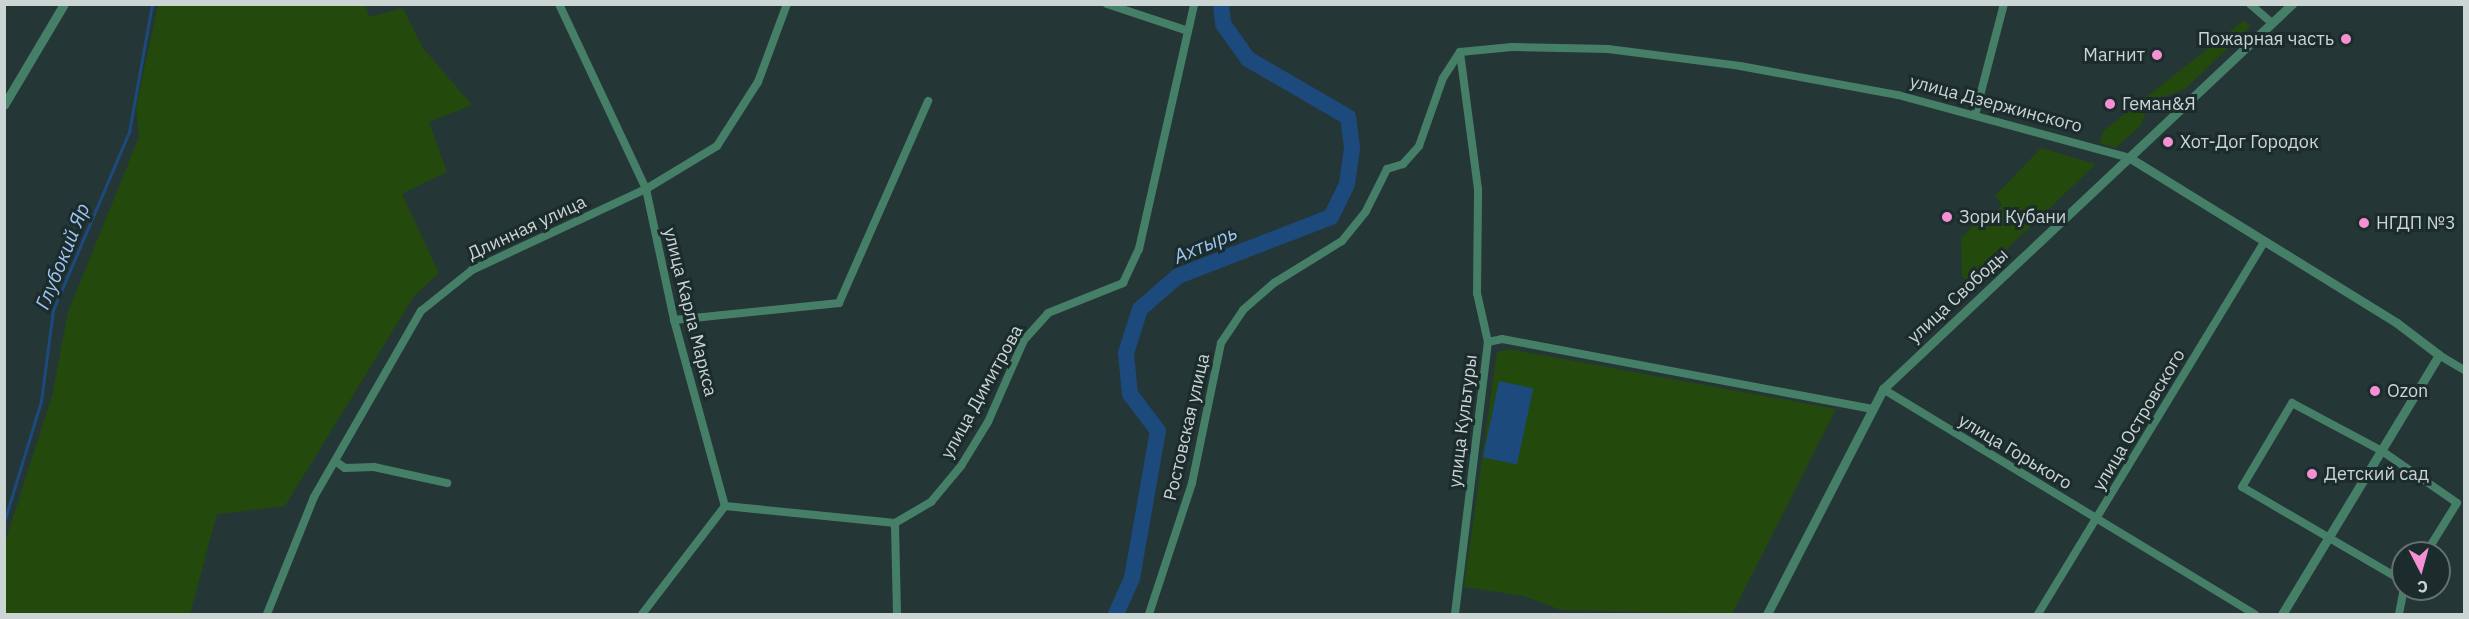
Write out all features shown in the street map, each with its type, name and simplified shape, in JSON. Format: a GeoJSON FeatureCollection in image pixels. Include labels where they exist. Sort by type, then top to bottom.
{"type":"FeatureCollection","features":[{"type":"Feature","properties":{"kind":"street"},"geometry":{"type":"LineString","coordinates":[[4,105],[64,4]]}},
{"type":"Feature","properties":{"kind":"street","name":"улица Карла Маркса"},"geometry":{"type":"LineString","coordinates":[[559,4],[646,189],[674,320],[725,506]]}},
{"type":"Feature","properties":{"kind":"street","name":"Длинная улица"},"geometry":{"type":"LineString","coordinates":[[267,615],[335,460],[421,311],[472,270],[646,189],[717,146],[759,82],[787,4]]}},
{"type":"Feature","properties":{"kind":"street"},"geometry":{"type":"LineString","coordinates":[[1107,4],[1185,30]]}},
{"type":"Feature","properties":{"kind":"street","name":"улица Димитрова"},"geometry":{"type":"LineString","coordinates":[[895,523],[931,502],[961,466],[988,422],[1024,340],[1047,313],[1123,283],[1139,249],[1185,30],[1194,4]]}},
{"type":"Feature","properties":{"kind":"street"},"geometry":{"type":"LineString","coordinates":[[1975,115],[2004,4]]}},
{"type":"Feature","properties":{"kind":"street"},"geometry":{"type":"LineString","coordinates":[[2250,4],[2272,23]]}},
{"type":"Feature","properties":{"kind":"street","name":"улица Свободы"},"geometry":{"type":"LineString","coordinates":[[1767,615],[1883,389],[2292,4]]}},
{"type":"Feature","properties":{"kind":"street","name":"улица Дзержинского"},"geometry":{"type":"LineString","coordinates":[[1460,52],[1512,47],[1608,49],[1740,66],[1975,115],[2130,158],[2464,370]]}},
{"type":"Feature","properties":{"kind":"street","name":"улица Культуры"},"geometry":{"type":"LineString","coordinates":[[1455,615],[1488,342],[1477,293],[1478,189],[1460,52]]}},
{"type":"Feature","properties":{"kind":"street","name":"Ростовская улица"},"geometry":{"type":"LineString","coordinates":[[1149,615],[1192,483],[1221,343],[1243,310],[1274,283],[1342,241],[1366,211],[1388,169],[1403,164],[1419,146],[1443,78],[1460,52]]}},
{"type":"Feature","properties":{"kind":"street"},"geometry":{"type":"LineString","coordinates":[[674,320],[839,303],[928,100]]}},
{"type":"Feature","properties":{"kind":"street","name":"улица Островского"},"geometry":{"type":"LineString","coordinates":[[2038,615],[2265,242]]}},
{"type":"Feature","properties":{"kind":"street"},"geometry":{"type":"LineString","coordinates":[[1488,342],[1502,339],[1872,409]]}},
{"type":"Feature","properties":{"kind":"street"},"geometry":{"type":"LineString","coordinates":[[2282,615],[2327,536],[2382,451],[2439,355]]}},
{"type":"Feature","properties":{"kind":"street","name":"улица Горького"},"geometry":{"type":"LineString","coordinates":[[1883,389],[2255,615]]}},
{"type":"Feature","properties":{"kind":"street"},"geometry":{"type":"LineString","coordinates":[[2391,574],[2242,487],[2292,403],[2382,451],[2457,503],[2433,541]]}},
{"type":"Feature","properties":{"kind":"street"},"geometry":{"type":"LineString","coordinates":[[335,460],[345,468],[374,467],[447,483]]}},
{"type":"Feature","properties":{"kind":"street"},"geometry":{"type":"LineString","coordinates":[[642,615],[725,506],[895,523],[897,615]]}},
{"type":"Feature","properties":{"kind":"green space"},"geometry":{"type":"Polygon","coordinates":[[[158,5],[366,5],[369,17],[403,8],[423,48],[472,105],[429,122],[447,172],[402,194],[439,273],[414,296],[285,506],[217,514],[190,614],[5,614],[5,542],[52,396],[68,312],[139,137],[136,106],[158,5]]]}},
{"type":"Feature","properties":{"kind":"green space"},"geometry":{"type":"Polygon","coordinates":[[[2243,21],[2251,26],[2185,89],[2152,101],[2140,126],[2116,148],[2099,143],[2103,131],[2243,21]]]}},
{"type":"Feature","properties":{"kind":"green space"},"geometry":{"type":"Polygon","coordinates":[[[2041,148],[2096,164],[1970,284],[1962,276],[1961,238],[1986,211],[1991,216],[2002,205],[1995,196],[2041,148]]]}},
{"type":"Feature","properties":{"kind":"green space"},"geometry":{"type":"Polygon","coordinates":[[[1509,349],[1836,409],[1732,614],[1561,610],[1523,596],[1464,587],[1497,352],[1509,349]]]}},
{"type":"Feature","properties":{"kind":"water"},"geometry":{"type":"Polygon","coordinates":[[[1499,381],[1533,388],[1517,465],[1483,457],[1499,381]]]}},
{"type":"Feature","properties":{"kind":"waterway","name":"Глубокий Яр"},"geometry":{"type":"LineString","coordinates":[[4,522],[41,401],[53,310],[129,132],[152,4]]}},
{"type":"Feature","properties":{"kind":"waterway","name":"Ахтырь"},"geometry":{"type":"LineString","coordinates":[[1116,614],[1132,578],[1158,431],[1130,394],[1126,353],[1140,309],[1178,276],[1331,217],[1347,184],[1352,148],[1348,117],[1248,59],[1223,24],[1221,4]]}},
{"type":"Feature","properties":{"kind":"place","name":"Пожарная часть"},"geometry":{"type":"Point","coordinates":[2346,39]}},
{"type":"Feature","properties":{"kind":"place","name":"Магнит"},"geometry":{"type":"Point","coordinates":[2157,55]}},
{"type":"Feature","properties":{"kind":"place","name":"Геман&Я"},"geometry":{"type":"Point","coordinates":[2110,104]}},
{"type":"Feature","properties":{"kind":"place","name":"Хот-Дог Городок"},"geometry":{"type":"Point","coordinates":[2168,142]}},
{"type":"Feature","properties":{"kind":"place","name":"Зори Кубани"},"geometry":{"type":"Point","coordinates":[1947,217]}},
{"type":"Feature","properties":{"kind":"place","name":"НГДП №3"},"geometry":{"type":"Point","coordinates":[2364,223]}},
{"type":"Feature","properties":{"kind":"place","name":"Ozon"},"geometry":{"type":"Point","coordinates":[2375,391]}},
{"type":"Feature","properties":{"kind":"place","name":"Детский сад"},"geometry":{"type":"Point","coordinates":[2312,474]}}]}
